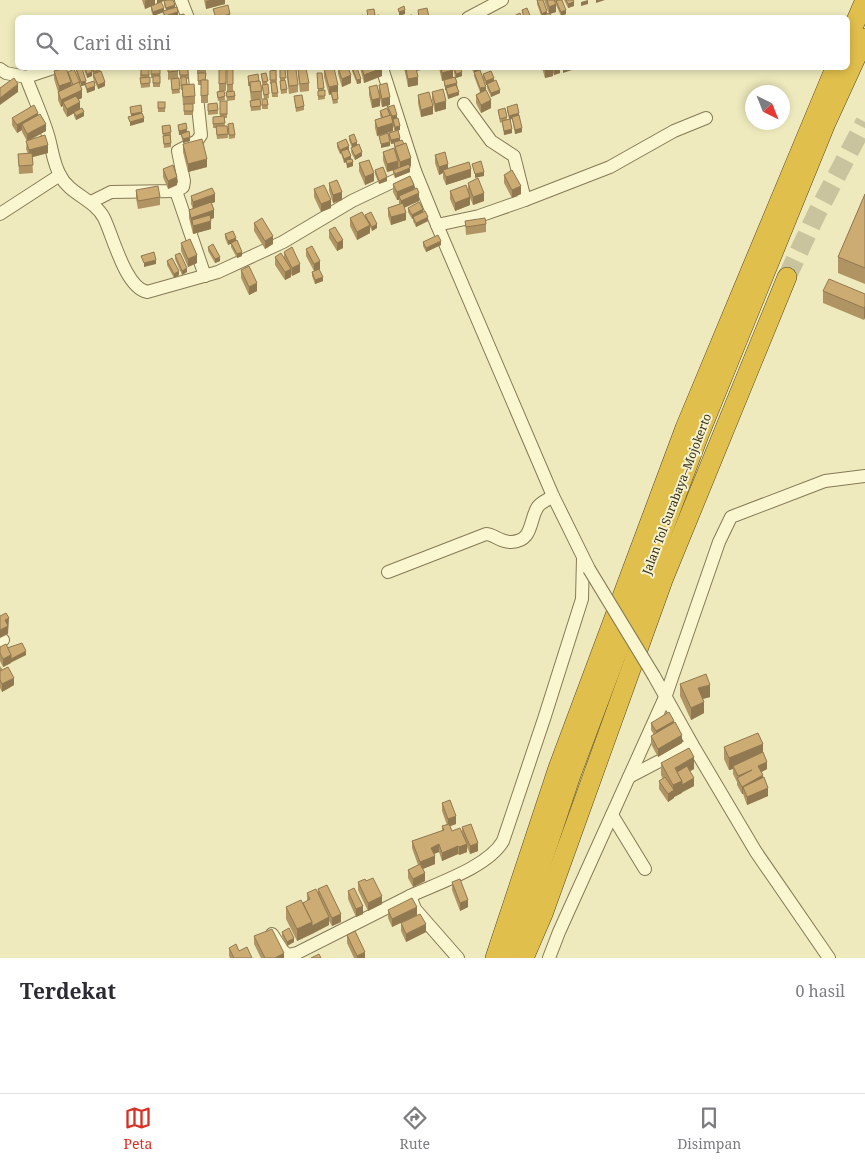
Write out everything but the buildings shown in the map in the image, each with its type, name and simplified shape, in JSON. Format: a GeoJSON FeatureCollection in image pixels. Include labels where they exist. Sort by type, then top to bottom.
{"type":"FeatureCollection","features":[{"type":"Feature","properties":{"kind":"highway"},"geometry":{"type":"LineString","coordinates":[[850,34],[864,0]]}},
{"type":"Feature","properties":{"kind":"highway","name":"Jalan Tol Surabaya–Mojokerto"},"geometry":{"type":"LineString","coordinates":[[510,958],[571,775],[699,435],[826,122],[865,38]]}},
{"type":"Feature","properties":{"kind":"highway","name":"Jalan Tol Surabaya–Mojokerto"},"geometry":{"type":"LineString","coordinates":[[495,958],[558,768],[685,428],[834,70]]}},
{"type":"Feature","properties":{"kind":"highway"},"geometry":{"type":"LineString","coordinates":[[524,958],[543,914],[663,580],[787,277]]}},
{"type":"Feature","properties":{"kind":"street"},"geometry":{"type":"LineString","coordinates":[[180,0],[187,15]]}},
{"type":"Feature","properties":{"kind":"street"},"geometry":{"type":"LineString","coordinates":[[474,15],[502,0]]}},
{"type":"Feature","properties":{"kind":"street"},"geometry":{"type":"LineString","coordinates":[[0,69],[6,73],[26,77],[46,70]]}},
{"type":"Feature","properties":{"kind":"street"},"geometry":{"type":"LineString","coordinates":[[91,202],[111,192],[180,190],[184,184],[178,151],[197,141],[201,135],[194,70]]}},
{"type":"Feature","properties":{"kind":"street"},"geometry":{"type":"LineString","coordinates":[[383,70],[416,171],[437,225],[553,496],[586,563],[666,695],[692,744],[756,852],[829,958]]}},
{"type":"Feature","properties":{"kind":"street"},"geometry":{"type":"LineString","coordinates":[[26,77],[48,134],[60,175],[68,186],[91,202],[102,214],[123,264],[136,286],[140,290],[147,292],[218,272],[283,242],[352,201],[416,171]]}},
{"type":"Feature","properties":{"kind":"street"},"geometry":{"type":"LineString","coordinates":[[464,104],[491,141],[514,156],[525,200]]}},
{"type":"Feature","properties":{"kind":"street"},"geometry":{"type":"LineString","coordinates":[[437,225],[479,216],[610,167],[674,131],[706,118]]}},
{"type":"Feature","properties":{"kind":"street"},"geometry":{"type":"LineString","coordinates":[[0,214],[60,175]]}},
{"type":"Feature","properties":{"kind":"street"},"geometry":{"type":"LineString","coordinates":[[176,191],[205,276]]}},
{"type":"Feature","properties":{"kind":"street"},"geometry":{"type":"LineString","coordinates":[[549,958],[558,932],[666,695],[719,542],[730,517],[825,481],[865,476]]}},
{"type":"Feature","properties":{"kind":"street"},"geometry":{"type":"LineString","coordinates":[[388,572],[486,534],[490,534],[501,542],[519,541],[526,536],[530,529],[536,509],[540,504],[553,496]]}},
{"type":"Feature","properties":{"kind":"street"},"geometry":{"type":"LineString","coordinates":[[269,930],[288,955],[293,954],[479,864],[497,850],[502,841],[544,719],[582,598],[586,563]]}},
{"type":"Feature","properties":{"kind":"street"},"geometry":{"type":"LineString","coordinates":[[629,777],[692,744]]}},
{"type":"Feature","properties":{"kind":"street"},"geometry":{"type":"LineString","coordinates":[[612,815],[644,869]]}},
{"type":"Feature","properties":{"kind":"street"},"geometry":{"type":"LineString","coordinates":[[410,896],[415,909],[458,958]]}},
{"type":"Feature","properties":{"kind":"tunnel"},"geometry":{"type":"LineString","coordinates":[[787,277],[817,213],[865,122]]}}]}
